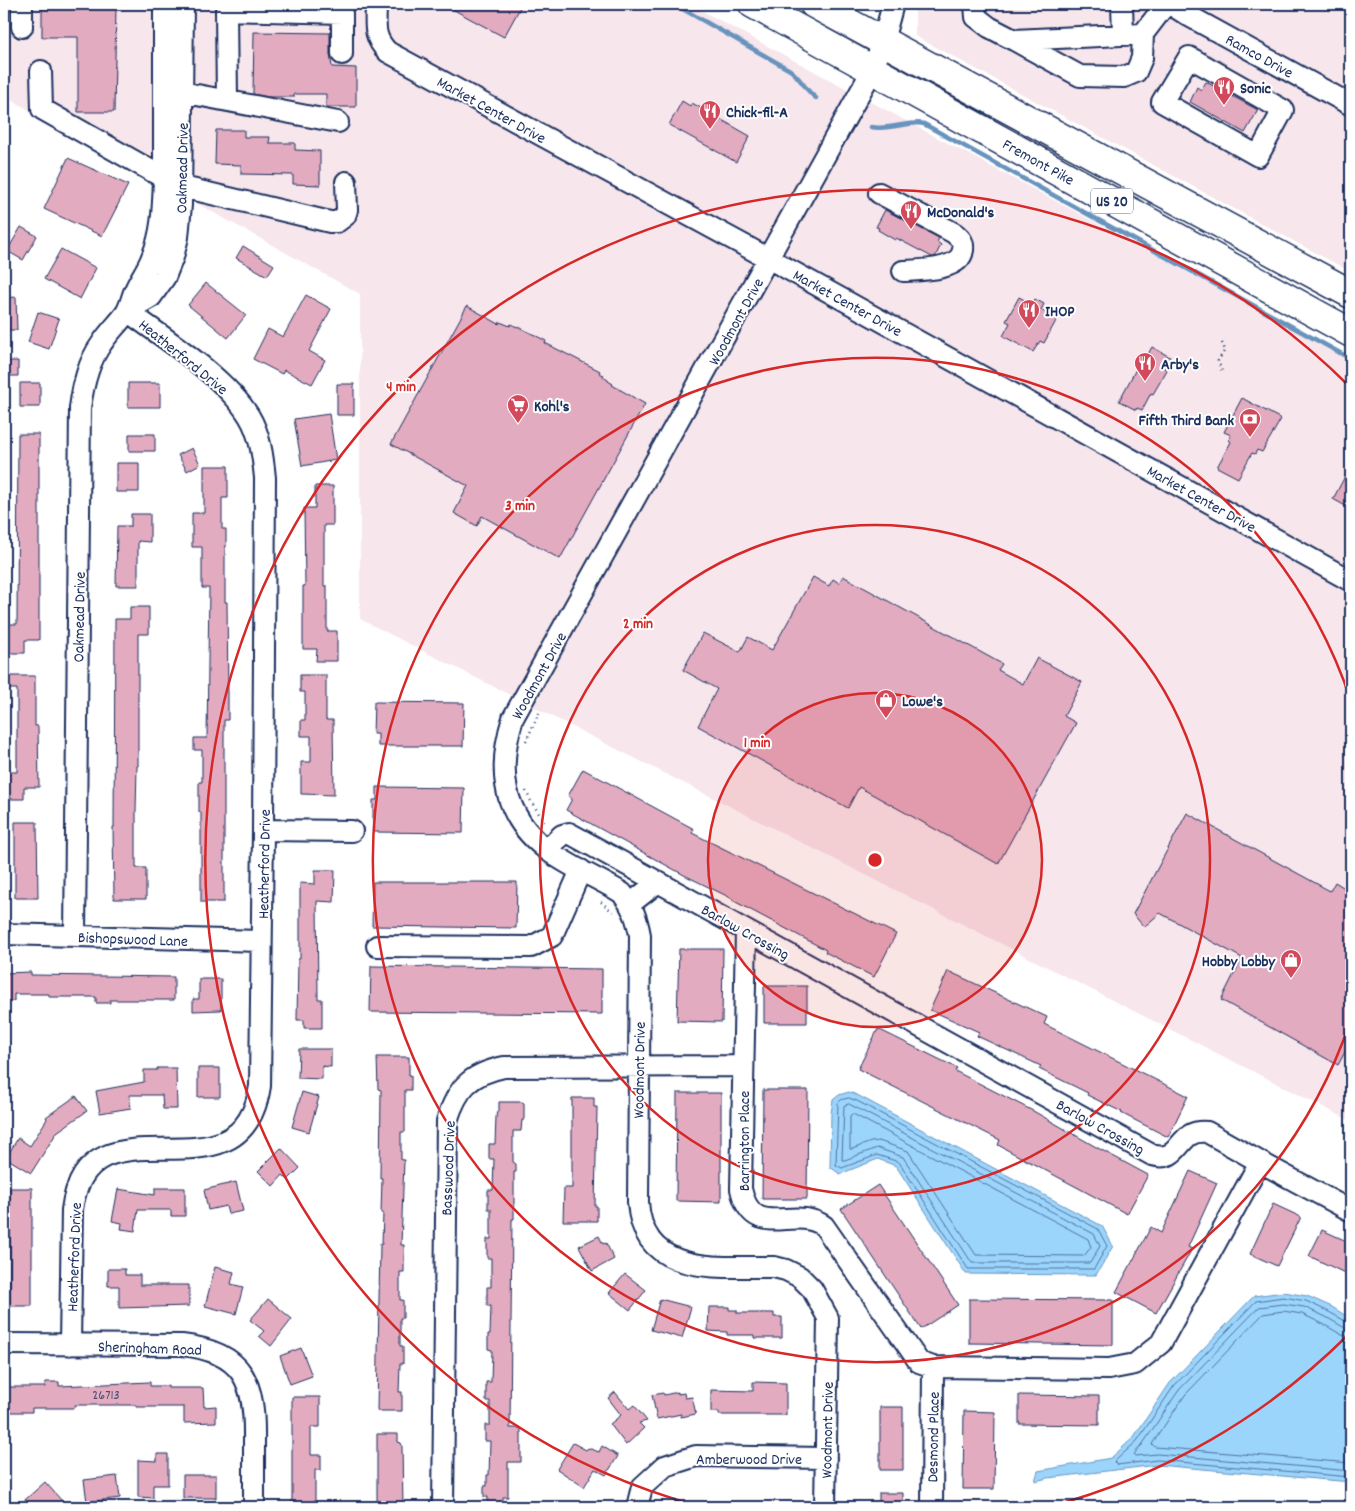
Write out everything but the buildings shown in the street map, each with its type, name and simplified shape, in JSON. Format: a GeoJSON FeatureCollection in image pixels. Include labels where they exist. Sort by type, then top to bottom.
{"type":"FeatureCollection","features":[{"type":"Feature","properties":{"kind":"highway","name":"Fremont Pike"},"geometry":{"type":"LineString","coordinates":[[753,4],[878,55],[1219,223],[1351,294]]}},
{"type":"Feature","properties":{"kind":"highway","name":"Fremont Pike"},"geometry":{"type":"LineString","coordinates":[[814,4],[878,55],[1351,333]]}},
{"type":"Feature","properties":{"kind":"street"},"geometry":{"type":"LineString","coordinates":[[22,4],[22,27]]}},
{"type":"Feature","properties":{"kind":"street","name":"Oakmead Drive"},"geometry":{"type":"LineString","coordinates":[[164,4],[173,90]]}},
{"type":"Feature","properties":{"kind":"street","name":"Oakmead Drive"},"geometry":{"type":"LineString","coordinates":[[75,936],[80,408],[84,384],[101,344],[127,312],[151,297],[165,277],[173,257],[178,237],[169,182],[173,90],[183,4]]}},
{"type":"Feature","properties":{"kind":"street","name":"Market Center Drive"},"geometry":{"type":"LineString","coordinates":[[376,4],[376,33],[380,44],[388,52],[769,259],[1351,581]]}},
{"type":"Feature","properties":{"kind":"street","name":"Woodmont Drive"},"geometry":{"type":"LineString","coordinates":[[825,1507],[828,1318],[812,1289],[800,1277],[786,1270],[774,1266],[699,1266],[684,1263],[671,1258],[660,1250],[643,1227],[638,1214],[640,935],[637,918],[622,893],[547,850],[526,831],[511,806],[504,770],[508,736],[513,718],[769,259],[878,55],[892,4]]}},
{"type":"Feature","properties":{"kind":"street"},"geometry":{"type":"LineString","coordinates":[[975,4],[976,17],[989,27],[1080,76],[1124,77],[1136,72],[1142,58],[1144,34],[1166,4]]}},
{"type":"Feature","properties":{"kind":"street"},"geometry":{"type":"LineString","coordinates":[[1122,4],[1123,35]]}},
{"type":"Feature","properties":{"kind":"street","name":"Ramco Drive"},"geometry":{"type":"LineString","coordinates":[[1170,4],[1351,105]]}},
{"type":"Feature","properties":{"kind":"street"},"geometry":{"type":"LineString","coordinates":[[227,100],[226,10],[342,13],[342,54]]}},
{"type":"Feature","properties":{"kind":"street"},"geometry":{"type":"LineString","coordinates":[[1014,40],[1144,34]]}},
{"type":"Feature","properties":{"kind":"street"},"geometry":{"type":"LineString","coordinates":[[1189,57],[1283,110],[1258,156],[1229,139],[1162,102],[1189,57]]}},
{"type":"Feature","properties":{"kind":"street"},"geometry":{"type":"LineString","coordinates":[[41,71],[42,109],[169,182],[330,222],[337,222],[345,216],[346,182]]}},
{"type":"Feature","properties":{"kind":"street"},"geometry":{"type":"LineString","coordinates":[[173,90],[338,122]]}},
{"type":"Feature","properties":{"kind":"street"},"geometry":{"type":"LineString","coordinates":[[879,193],[961,238],[963,244],[960,258],[947,266],[903,271]]}},
{"type":"Feature","properties":{"kind":"street","name":"Heatherford Drive"},"geometry":{"type":"LineString","coordinates":[[70,1345],[72,1210],[76,1190],[86,1172],[106,1156],[124,1150],[198,1148],[219,1144],[237,1133],[247,1121],[255,1107],[260,1086],[266,478],[260,442],[249,416],[224,387],[174,345],[127,312]]}},
{"type":"Feature","properties":{"kind":"street"},"geometry":{"type":"LineString","coordinates":[[263,830],[352,831]]}},
{"type":"Feature","properties":{"kind":"street","name":"Barlow Crossing"},"geometry":{"type":"LineString","coordinates":[[547,850],[562,835],[569,833],[1152,1155],[1166,1157],[1172,1154],[1187,1136],[1207,1132],[1260,1162]]}},
{"type":"Feature","properties":{"kind":"street"},"geometry":{"type":"LineString","coordinates":[[377,946],[531,947],[552,936],[581,870]]}},
{"type":"Feature","properties":{"kind":"street"},"geometry":{"type":"LineString","coordinates":[[630,904],[658,882]]}},
{"type":"Feature","properties":{"kind":"street","name":"Barrington Place"},"geometry":{"type":"LineString","coordinates":[[746,931],[741,1189],[744,1202],[750,1212],[761,1218],[807,1219],[817,1221],[824,1226],[920,1362],[933,1367]]}},
{"type":"Feature","properties":{"kind":"street","name":"Bishopswood Lane"},"geometry":{"type":"LineString","coordinates":[[4,934],[262,941]]}},
{"type":"Feature","properties":{"kind":"street","name":"Basswood Drive"},"geometry":{"type":"LineString","coordinates":[[443,1507],[446,1143],[447,1121],[452,1104],[460,1091],[470,1081],[486,1071],[504,1067],[743,1066]]}},
{"type":"Feature","properties":{"kind":"street"},"geometry":{"type":"LineString","coordinates":[[933,1367],[1109,1369],[1135,1364],[1161,1344],[1260,1162],[1351,1211]]}},
{"type":"Feature","properties":{"kind":"street","name":"Sheringham Road"},"geometry":{"type":"LineString","coordinates":[[4,1344],[182,1345],[211,1350],[230,1360],[243,1376],[252,1395],[254,1421],[254,1507]]}},
{"type":"Feature","properties":{"kind":"street","name":"Desmond Place"},"geometry":{"type":"LineString","coordinates":[[932,1507],[933,1367]]}},
{"type":"Feature","properties":{"kind":"street","name":"Amberwood Drive"},"geometry":{"type":"LineString","coordinates":[[637,1507],[642,1487],[665,1466],[696,1456],[826,1458]]}},
{"type":"Feature","properties":{"kind":"path"},"geometry":{"type":"LineString","coordinates":[[1222,343],[1225,350],[1218,361],[1223,374]]}},
{"type":"Feature","properties":{"kind":"path"},"geometry":{"type":"LineString","coordinates":[[524,749],[540,711]]}},
{"type":"Feature","properties":{"kind":"path"},"geometry":{"type":"LineString","coordinates":[[526,790],[530,801],[548,828]]}},
{"type":"Feature","properties":{"kind":"path"},"geometry":{"type":"LineString","coordinates":[[600,901],[613,911],[616,917]]}},
{"type":"Feature","properties":{"kind":"shaded area"},"geometry":{"type":"Polygon","coordinates":[[[4,4],[689,4],[1351,360],[1351,1121],[360,619],[360,294],[4,96],[4,4]]]}},
{"type":"Feature","properties":{"kind":"shaded area"},"geometry":{"type":"Polygon","coordinates":[[[915,4],[1351,4],[1351,272],[915,36],[915,4]]]}},
{"type":"Feature","properties":{"kind":"water"},"geometry":{"type":"Polygon","coordinates":[[[849,1092],[1102,1226],[1113,1246],[1096,1275],[966,1274],[896,1166],[878,1159],[840,1174],[830,1167],[833,1100],[839,1095],[849,1092]]]}},
{"type":"Feature","properties":{"kind":"water"},"geometry":{"type":"Polygon","coordinates":[[[1284,1292],[1307,1296],[1332,1307],[1351,1319],[1351,1418],[1349,1423],[1351,1482],[1157,1465],[1035,1481],[1038,1471],[1111,1458],[1133,1438],[1170,1383],[1254,1296],[1284,1292]]]}},
{"type":"Feature","properties":{"kind":"waterway"},"geometry":{"type":"LineString","coordinates":[[674,4],[790,70],[816,98]]}},
{"type":"Feature","properties":{"kind":"waterway"},"geometry":{"type":"LineString","coordinates":[[871,127],[885,128],[912,123],[924,124],[1351,359]]}},
{"type":"Feature","properties":{"kind":"place","name":"Sonic"},"geometry":{"type":"Point","coordinates":[1224,106]}},
{"type":"Feature","properties":{"kind":"place","name":"Chick-fil-A"},"geometry":{"type":"Point","coordinates":[710,130]}},
{"type":"Feature","properties":{"kind":"place","name":"McDonald's"},"geometry":{"type":"Point","coordinates":[911,230]}},
{"type":"Feature","properties":{"kind":"place","name":"IHOP"},"geometry":{"type":"Point","coordinates":[1029,329]}},
{"type":"Feature","properties":{"kind":"place","name":"Arby's"},"geometry":{"type":"Point","coordinates":[1145,382]}},
{"type":"Feature","properties":{"kind":"place","name":"Kohl's"},"geometry":{"type":"Point","coordinates":[518,424]}},
{"type":"Feature","properties":{"kind":"place","name":"Fifth Third Bank"},"geometry":{"type":"Point","coordinates":[1250,438]}},
{"type":"Feature","properties":{"kind":"place","name":"Lowe's"},"geometry":{"type":"Point","coordinates":[886,719]}},
{"type":"Feature","properties":{"kind":"place","name":"Hobby Lobby"},"geometry":{"type":"Point","coordinates":[1291,979]}}]}
